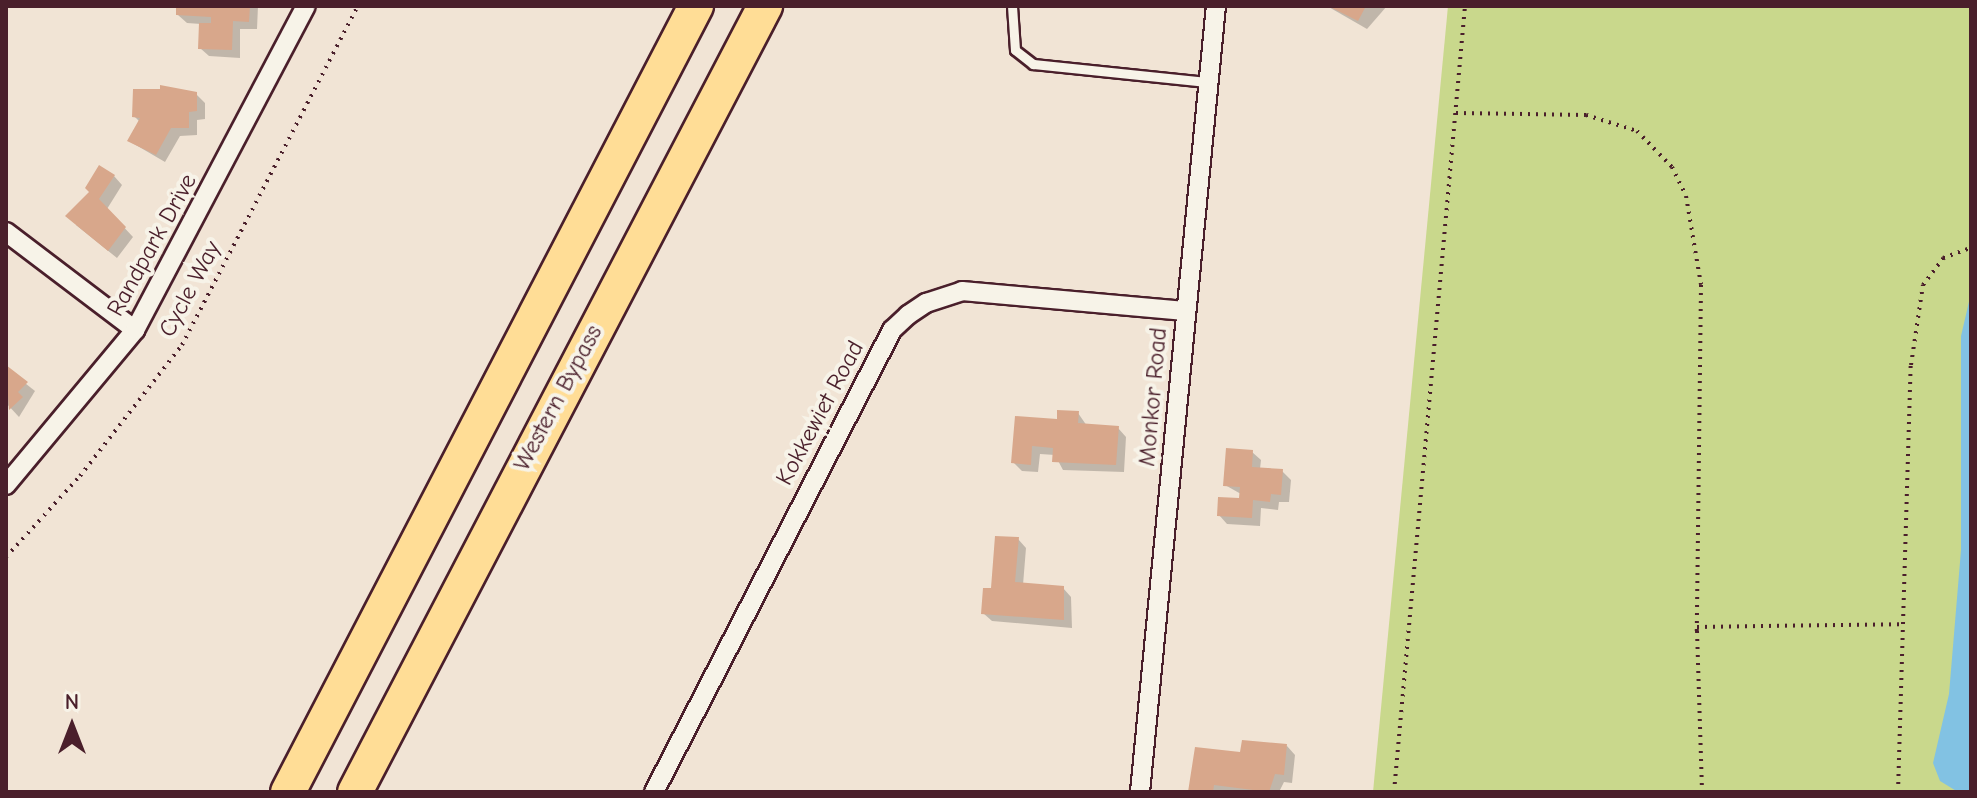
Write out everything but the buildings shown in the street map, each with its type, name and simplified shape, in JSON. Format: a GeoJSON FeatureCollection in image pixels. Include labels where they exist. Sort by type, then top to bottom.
{"type":"FeatureCollection","features":[{"type":"Feature","properties":{"kind":"highway"},"geometry":{"type":"LineString","coordinates":[[288,792],[696,6]]}},
{"type":"Feature","properties":{"kind":"highway","name":"Western Bypass"},"geometry":{"type":"LineString","coordinates":[[355,792],[765,6]]}},
{"type":"Feature","properties":{"kind":"street","name":"Randpark Drive"},"geometry":{"type":"LineString","coordinates":[[6,485],[135,330],[306,6]]}},
{"type":"Feature","properties":{"kind":"street","name":"Monkor Road"},"geometry":{"type":"LineString","coordinates":[[1140,792],[1216,6]]}},
{"type":"Feature","properties":{"kind":"street"},"geometry":{"type":"LineString","coordinates":[[6,232],[135,330]]}},
{"type":"Feature","properties":{"kind":"street","name":"Kokkewiet Road"},"geometry":{"type":"LineString","coordinates":[[654,792],[750,596],[900,322],[926,303],[962,291],[1185,311]]}},
{"type":"Feature","properties":{"kind":"lane"},"geometry":{"type":"LineString","coordinates":[[1012,6],[1015,50],[1033,64],[1207,82]]}},
{"type":"Feature","properties":{"kind":"path","name":"Cycle Way"},"geometry":{"type":"LineString","coordinates":[[6,557],[80,476],[182,345],[358,6]]}},
{"type":"Feature","properties":{"kind":"path"},"geometry":{"type":"LineString","coordinates":[[1394,792],[1465,6]]}},
{"type":"Feature","properties":{"kind":"path"},"geometry":{"type":"LineString","coordinates":[[1456,113],[1586,115],[1637,131],[1672,167],[1686,196],[1701,285],[1697,627],[1702,792]]}},
{"type":"Feature","properties":{"kind":"path"},"geometry":{"type":"LineString","coordinates":[[1898,792],[1911,365],[1923,285],[1943,258],[1971,248]]}},
{"type":"Feature","properties":{"kind":"path"},"geometry":{"type":"LineString","coordinates":[[1697,627],[1902,624]]}},
{"type":"Feature","properties":{"kind":"green space"},"geometry":{"type":"Polygon","coordinates":[[[1448,6],[1971,6],[1971,792],[1373,792],[1448,6]]]}},
{"type":"Feature","properties":{"kind":"water"},"geometry":{"type":"Polygon","coordinates":[[[1971,293],[1971,792],[1958,792],[1940,781],[1933,763],[1949,694],[1961,550],[1961,336],[1971,293]]]}}]}
